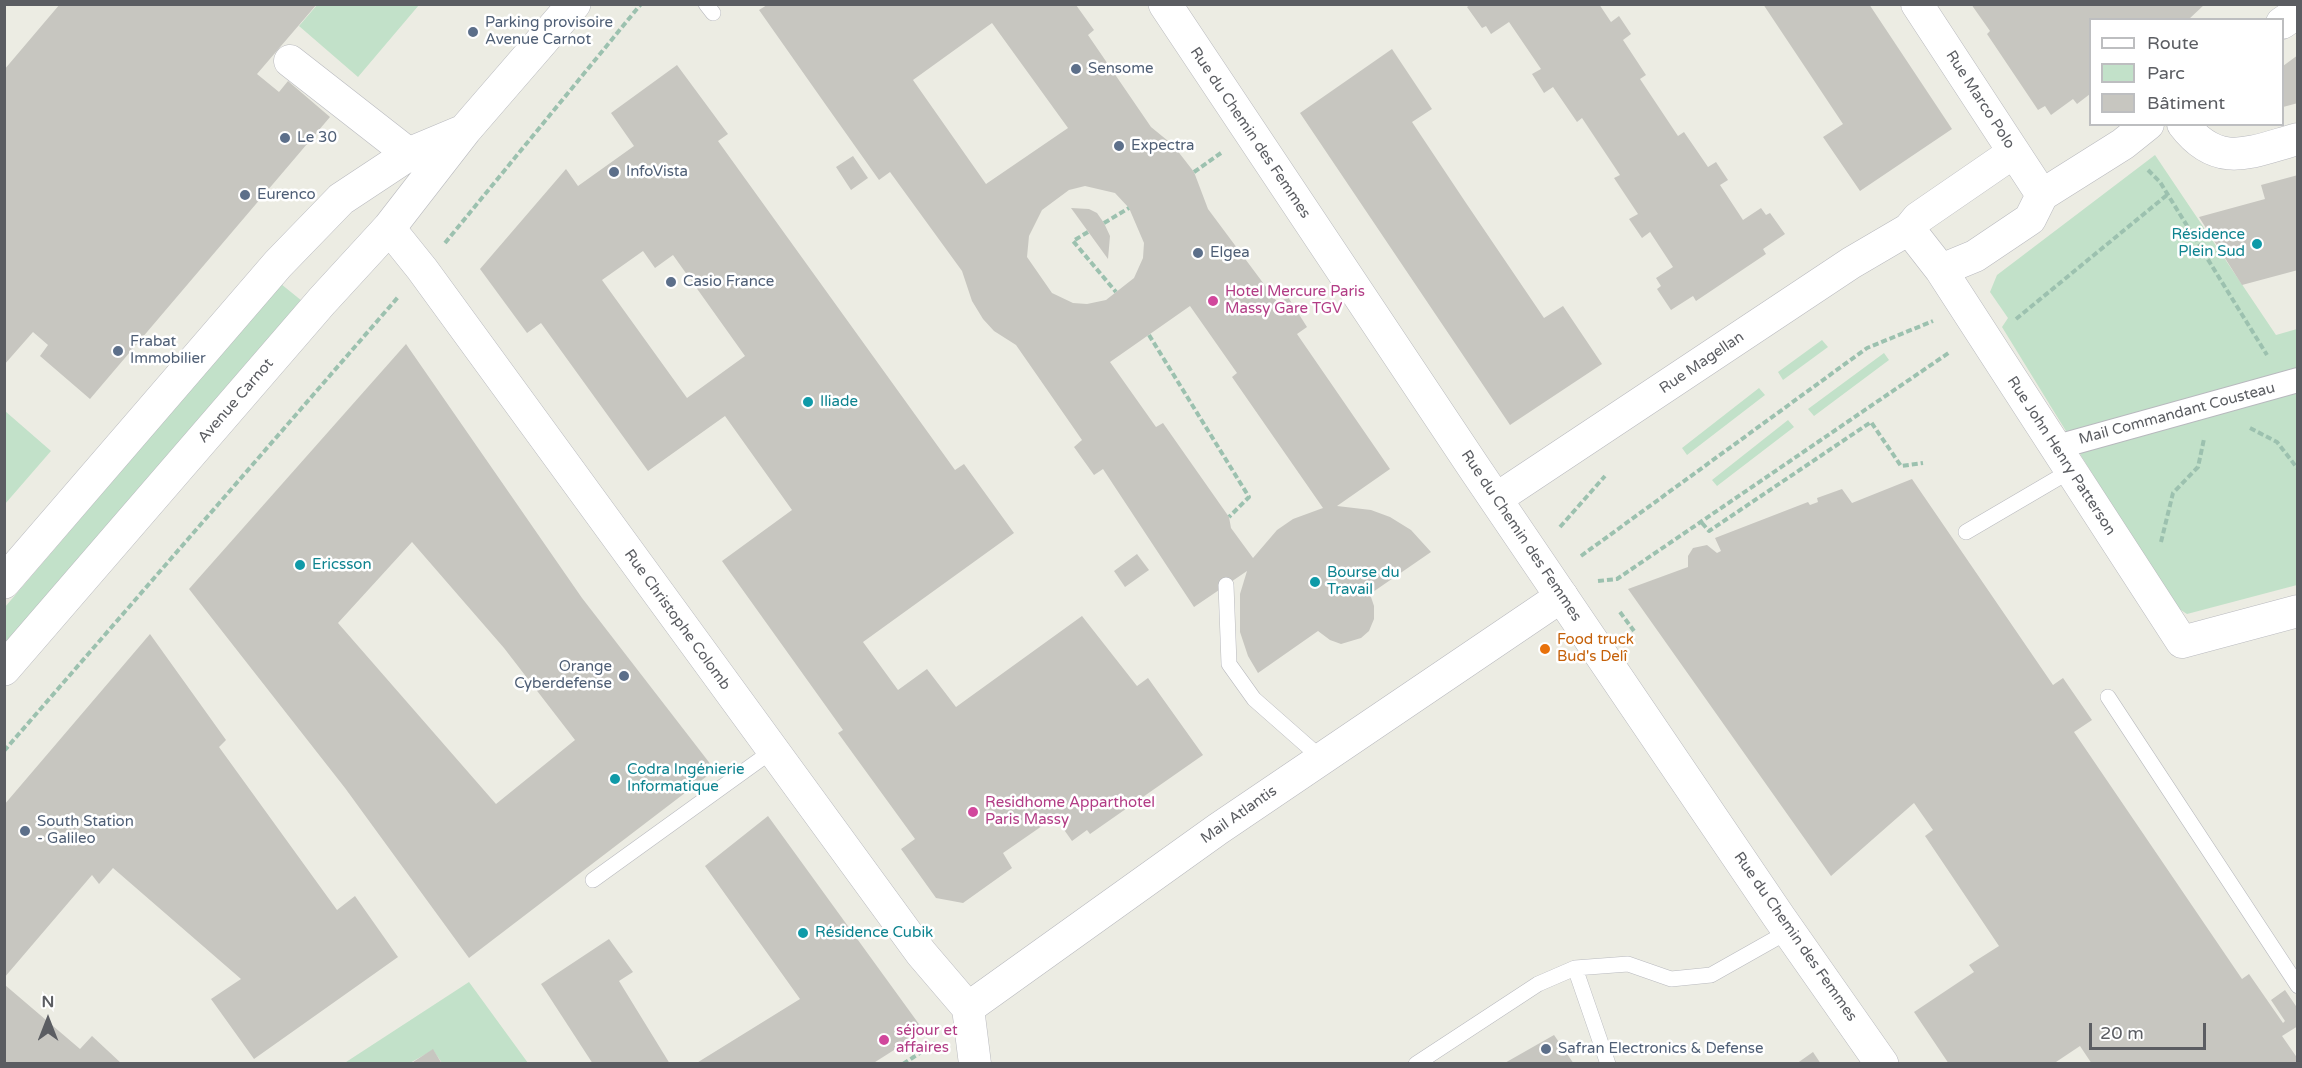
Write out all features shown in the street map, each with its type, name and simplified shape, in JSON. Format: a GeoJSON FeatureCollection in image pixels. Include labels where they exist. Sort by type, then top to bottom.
{"type":"FeatureCollection","features":[{"type":"Feature","properties":{"kind":"street","name":"Avenue Carnot"},"geometry":{"type":"LineString","coordinates":[[4,669],[322,301],[389,228],[465,130],[574,4]]}},
{"type":"Feature","properties":{"kind":"street","name":"Rue du Chemin des Femmes"},"geometry":{"type":"LineString","coordinates":[[1165,4],[1496,499],[1882,1064]]}},
{"type":"Feature","properties":{"kind":"street","name":"Rue Marco Polo"},"geometry":{"type":"LineString","coordinates":[[1917,4],[2042,195]]}},
{"type":"Feature","properties":{"kind":"street"},"geometry":{"type":"LineString","coordinates":[[2284,22],[2298,12]]}},
{"type":"Feature","properties":{"kind":"street"},"geometry":{"type":"LineString","coordinates":[[290,61],[409,154]]}},
{"type":"Feature","properties":{"kind":"street"},"geometry":{"type":"LineString","coordinates":[[1909,229],[1941,270],[1975,256],[2030,219],[2042,195],[2123,144],[2146,126]]}},
{"type":"Feature","properties":{"kind":"street"},"geometry":{"type":"LineString","coordinates":[[2185,126],[2196,141],[2224,155],[2254,151],[2298,140]]}},
{"type":"Feature","properties":{"kind":"street","name":"Avenue Carnot"},"geometry":{"type":"LineString","coordinates":[[4,582],[278,264],[341,199],[409,154],[465,130]]}},
{"type":"Feature","properties":{"kind":"street","name":"Rue Magellan"},"geometry":{"type":"LineString","coordinates":[[1496,499],[1851,263],[1909,229],[1918,218],[2014,153]]}},
{"type":"Feature","properties":{"kind":"street","name":"Rue Christophe Colomb"},"geometry":{"type":"LineString","coordinates":[[389,228],[427,276],[921,953],[968,1008]]}},
{"type":"Feature","properties":{"kind":"street","name":"Rue John Henry Patterson"},"geometry":{"type":"LineString","coordinates":[[1941,270],[2182,642],[2298,611]]}},
{"type":"Feature","properties":{"kind":"street","name":"Mail Commandant Cousteau"},"geometry":{"type":"LineString","coordinates":[[2063,459],[2207,405],[2292,382]]}},
{"type":"Feature","properties":{"kind":"street","name":"Mail Atlantis"},"geometry":{"type":"LineString","coordinates":[[968,1008],[1218,829],[1562,596]]}},
{"type":"Feature","properties":{"kind":"street"},"geometry":{"type":"LineString","coordinates":[[968,1008],[975,1064]]}},
{"type":"Feature","properties":{"kind":"lane"},"geometry":{"type":"LineString","coordinates":[[1966,532],[2063,459]]}},
{"type":"Feature","properties":{"kind":"lane"},"geometry":{"type":"LineString","coordinates":[[1226,585],[1229,664],[1254,699],[1321,758]]}},
{"type":"Feature","properties":{"kind":"lane"},"geometry":{"type":"LineString","coordinates":[[2108,697],[2298,986]]}},
{"type":"Feature","properties":{"kind":"lane"},"geometry":{"type":"LineString","coordinates":[[593,880],[772,751]]}},
{"type":"Feature","properties":{"kind":"lane"},"geometry":{"type":"LineString","coordinates":[[1416,1064],[1538,984],[1575,968],[1628,964],[1671,979],[1711,975],[1789,931]]}},
{"type":"Feature","properties":{"kind":"lane"},"geometry":{"type":"LineString","coordinates":[[1575,968],[1608,1064]]}},
{"type":"Feature","properties":{"kind":"path"},"geometry":{"type":"LineString","coordinates":[[441,247],[641,4]]}},
{"type":"Feature","properties":{"kind":"path"},"geometry":{"type":"LineString","coordinates":[[2123,144],[2160,182],[2292,382]]}},
{"type":"Feature","properties":{"kind":"path"},"geometry":{"type":"LineString","coordinates":[[1598,581],[1617,579],[1984,336],[2168,195]]}},
{"type":"Feature","properties":{"kind":"path"},"geometry":{"type":"LineString","coordinates":[[1104,223],[1129,208]]}},
{"type":"Feature","properties":{"kind":"path"},"geometry":{"type":"LineString","coordinates":[[1089,232],[1073,241],[1116,292]]}},
{"type":"Feature","properties":{"kind":"path"},"geometry":{"type":"LineString","coordinates":[[4,751],[403,291]]}},
{"type":"Feature","properties":{"kind":"path"},"geometry":{"type":"LineString","coordinates":[[1581,556],[1867,348],[1942,317]]}},
{"type":"Feature","properties":{"kind":"path"},"geometry":{"type":"LineString","coordinates":[[1149,335],[1249,497],[1229,517]]}},
{"type":"Feature","properties":{"kind":"path"},"geometry":{"type":"LineString","coordinates":[[2149,590],[2173,494],[2198,468],[2207,405],[2277,442],[2298,469]]}},
{"type":"Feature","properties":{"kind":"path"},"geometry":{"type":"LineString","coordinates":[[1702,523],[1708,531],[1871,422],[1901,466],[1923,463]]}},
{"type":"Feature","properties":{"kind":"path"},"geometry":{"type":"LineString","coordinates":[[1567,537],[1560,528],[1605,476]]}},
{"type":"Feature","properties":{"kind":"path"},"geometry":{"type":"LineString","coordinates":[[1574,546],[1587,564]]}},
{"type":"Feature","properties":{"kind":"path"},"geometry":{"type":"LineString","coordinates":[[1593,573],[1604,590]]}},
{"type":"Feature","properties":{"kind":"path"},"geometry":{"type":"LineString","coordinates":[[1616,606],[1634,631]]}},
{"type":"Feature","properties":{"kind":"path"},"geometry":{"type":"LineString","coordinates":[[903,1064],[942,1038]]}},
{"type":"Feature","properties":{"kind":"green space"},"geometry":{"type":"Polygon","coordinates":[[[317,5],[419,5],[358,77],[299,26],[317,5]]]}},
{"type":"Feature","properties":{"kind":"green space"},"geometry":{"type":"Polygon","coordinates":[[[2155,155],[2276,335],[2297,329],[2297,585],[2187,614],[2173,605],[2002,327],[2008,318],[1990,292],[1997,275],[2155,155]]]}},
{"type":"Feature","properties":{"kind":"green space"},"geometry":{"type":"Polygon","coordinates":[[[281,284],[302,301],[5,646],[5,607],[281,284]]]}},
{"type":"Feature","properties":{"kind":"green space"},"geometry":{"type":"Polygon","coordinates":[[[1822,340],[1828,347],[1783,380],[1778,372],[1822,340]]]}},
{"type":"Feature","properties":{"kind":"green space"},"geometry":{"type":"Polygon","coordinates":[[[1884,353],[1889,360],[1814,416],[1808,409],[1884,353]]]}},
{"type":"Feature","properties":{"kind":"green space"},"geometry":{"type":"Polygon","coordinates":[[[1759,388],[1765,395],[1687,455],[1682,448],[1759,388]]]}},
{"type":"Feature","properties":{"kind":"green space"},"geometry":{"type":"Polygon","coordinates":[[[5,411],[51,451],[5,504],[5,411]]]}},
{"type":"Feature","properties":{"kind":"green space"},"geometry":{"type":"Polygon","coordinates":[[[1788,420],[1794,427],[1717,486],[1712,480],[1788,420]]]}},
{"type":"Feature","properties":{"kind":"green space"},"geometry":{"type":"Polygon","coordinates":[[[469,982],[528,1063],[442,1063],[433,1050],[410,1063],[343,1064],[469,982]]]}},
{"type":"Feature","properties":{"kind":"building"},"geometry":{"type":"Polygon","coordinates":[[[60,4],[317,4],[257,74],[279,92],[288,81],[330,117],[90,399],[40,356],[48,345],[33,332],[4,365],[4,70],[60,4]]]}},
{"type":"Feature","properties":{"kind":"building"},"geometry":{"type":"Polygon","coordinates":[[[1471,4],[1599,4],[1611,22],[1619,16],[1631,34],[1623,40],[1646,75],[1640,79],[1678,136],[1684,132],[1708,167],[1716,162],[1728,180],[1720,185],[1743,220],[1761,208],[1766,215],[1770,213],[1785,234],[1763,249],[1766,254],[1696,301],[1693,296],[1671,310],[1657,289],[1661,286],[1656,278],[1673,267],[1650,232],[1642,238],[1629,219],[1638,214],[1614,178],[1620,175],[1582,118],[1577,122],[1553,87],[1544,93],[1532,74],[1541,69],[1509,22],[1491,34],[1486,26],[1482,28],[1467,7],[1471,4]]]}},
{"type":"Feature","properties":{"kind":"building"},"geometry":{"type":"Polygon","coordinates":[[[1763,4],[1869,4],[1952,129],[1860,191],[1823,137],[1843,124],[1763,4]]]}},
{"type":"Feature","properties":{"kind":"building"},"geometry":{"type":"Polygon","coordinates":[[[1971,4],[2205,4],[2190,18],[2089,18],[2089,95],[2077,104],[2073,99],[2051,115],[2045,106],[2038,110],[1987,34],[1990,31],[1971,4]]]}},
{"type":"Feature","properties":{"kind":"building","name":"Hotel Mercure Paris Massy Gare TGV"},"geometry":{"type":"Polygon","coordinates":[[[767,5],[1076,5],[1094,30],[1088,35],[1151,127],[1173,145],[1194,172],[1208,209],[1278,303],[1288,297],[1307,327],[1297,334],[1390,469],[1337,506],[1371,510],[1390,517],[1411,530],[1431,552],[1370,594],[1374,606],[1374,619],[1369,631],[1361,638],[1341,644],[1330,640],[1318,631],[1258,673],[1248,656],[1240,632],[1240,594],[1247,571],[1194,607],[1103,469],[1094,475],[1074,447],[1082,440],[1016,345],[994,331],[983,319],[972,301],[962,271],[890,172],[879,180],[759,10],[767,5]],[[992,23],[913,80],[986,184],[1068,128],[992,23]],[[1085,186],[1069,190],[1042,210],[1029,236],[1027,257],[1052,293],[1073,303],[1087,304],[1106,300],[1134,278],[1143,258],[1144,243],[1129,208],[1115,193],[1085,186]],[[1190,306],[1110,362],[1156,427],[1163,423],[1229,517],[1231,528],[1253,558],[1277,530],[1293,519],[1323,508],[1232,377],[1237,373],[1190,306]]]}},
{"type":"Feature","properties":{"kind":"building"},"geometry":{"type":"Polygon","coordinates":[[[1392,49],[1432,109],[1412,122],[1466,203],[1544,318],[1563,306],[1602,364],[1510,425],[1300,113],[1392,49]]]}},
{"type":"Feature","properties":{"kind":"building"},"geometry":{"type":"Polygon","coordinates":[[[2298,55],[2298,103],[2284,107],[2284,65],[2298,55]]]}},
{"type":"Feature","properties":{"kind":"building","name":"Iliade"},"geometry":{"type":"Polygon","coordinates":[[[677,65],[728,134],[718,141],[955,470],[964,464],[1014,533],[863,642],[898,690],[927,669],[956,707],[1082,616],[1137,686],[1148,678],[1203,755],[1090,834],[1087,830],[1072,841],[1055,817],[1003,853],[1012,868],[963,903],[936,898],[901,849],[915,839],[838,733],[843,730],[722,561],[792,510],[725,416],[648,471],[541,323],[527,333],[480,269],[566,169],[578,186],[634,146],[611,113],[677,65]],[[643,251],[602,280],[687,398],[745,356],[673,255],[655,268],[643,251]]]}},
{"type":"Feature","properties":{"kind":"building"},"geometry":{"type":"Polygon","coordinates":[[[853,156],[868,178],[851,190],[836,167],[853,156]]]}},
{"type":"Feature","properties":{"kind":"building","name":"Résidence Plein Sud"},"geometry":{"type":"Polygon","coordinates":[[[2298,175],[2298,270],[2242,285],[2199,217],[2265,199],[2261,185],[2298,175]]]}},
{"type":"Feature","properties":{"kind":"building"},"geometry":{"type":"Polygon","coordinates":[[[1071,208],[1089,209],[1097,213],[1110,236],[1108,259],[1071,208]]]}},
{"type":"Feature","properties":{"kind":"building"},"geometry":{"type":"Polygon","coordinates":[[[406,344],[582,598],[715,770],[469,958],[345,788],[189,589],[406,344]],[[412,542],[338,623],[496,804],[575,740],[504,648],[412,542]]]}},
{"type":"Feature","properties":{"kind":"building"},"geometry":{"type":"Polygon","coordinates":[[[1912,479],[2053,685],[2063,678],[2092,720],[2074,732],[2242,979],[2249,974],[2283,1023],[2285,1021],[2271,1000],[2285,990],[2298,1009],[2298,1026],[2282,1036],[2298,1059],[2298,1064],[2092,1064],[2080,1046],[2053,1064],[1949,1064],[1914,1012],[1974,972],[1969,965],[1999,946],[1925,836],[1933,830],[1914,803],[1831,876],[1628,589],[1688,567],[1688,556],[1693,548],[1707,545],[1717,553],[1721,551],[1715,538],[1808,502],[1810,505],[1818,502],[1817,498],[1842,489],[1852,503],[1912,479]]]}},
{"type":"Feature","properties":{"kind":"building"},"geometry":{"type":"Polygon","coordinates":[[[1137,554],[1149,570],[1125,587],[1114,571],[1137,554]]]}},
{"type":"Feature","properties":{"kind":"building"},"geometry":{"type":"Polygon","coordinates":[[[150,634],[226,740],[219,747],[337,910],[355,896],[398,957],[254,1059],[211,999],[241,979],[113,868],[99,884],[92,875],[4,978],[4,805],[150,634]]]}},
{"type":"Feature","properties":{"kind":"building","name":"Résidence Cubik"},"geometry":{"type":"Polygon","coordinates":[[[768,816],[924,1031],[872,1064],[695,1064],[800,999],[705,866],[768,816]]]}},
{"type":"Feature","properties":{"kind":"building"},"geometry":{"type":"Polygon","coordinates":[[[609,939],[633,972],[619,981],[670,1064],[593,1064],[541,984],[609,939]]]}},
{"type":"Feature","properties":{"kind":"building"},"geometry":{"type":"Polygon","coordinates":[[[5,985],[80,1049],[92,1036],[122,1064],[5,1064],[5,985]]]}},
{"type":"Feature","properties":{"kind":"building","name":"Safran Electronics & Defense"},"geometry":{"type":"Polygon","coordinates":[[[1554,1035],[1574,1064],[1503,1064],[1554,1035]]]}},
{"type":"Feature","properties":{"kind":"building"},"geometry":{"type":"Polygon","coordinates":[[[433,1049],[442,1064],[410,1064],[433,1049]]]}},
{"type":"Feature","properties":{"kind":"building"},"geometry":{"type":"Polygon","coordinates":[[[1813,1052],[1821,1064],[1796,1064],[1813,1052]]]}},
{"type":"Feature","properties":{"kind":"place","name":"Parking provisoire Avenue Carnot"},"geometry":{"type":"Point","coordinates":[473,32]}},
{"type":"Feature","properties":{"kind":"place","name":"Sensome"},"geometry":{"type":"Point","coordinates":[1076,69]}},
{"type":"Feature","properties":{"kind":"place","name":"Le 30"},"geometry":{"type":"Point","coordinates":[285,138]}},
{"type":"Feature","properties":{"kind":"place","name":"Expectra"},"geometry":{"type":"Point","coordinates":[1119,146]}},
{"type":"Feature","properties":{"kind":"place","name":"InfoVista"},"geometry":{"type":"Point","coordinates":[614,172]}},
{"type":"Feature","properties":{"kind":"place","name":"Eurenco"},"geometry":{"type":"Point","coordinates":[245,195]}},
{"type":"Feature","properties":{"kind":"place","name":"Résidence Plein Sud"},"geometry":{"type":"Point","coordinates":[2257,244]}},
{"type":"Feature","properties":{"kind":"place","name":"Elgea"},"geometry":{"type":"Point","coordinates":[1198,253]}},
{"type":"Feature","properties":{"kind":"place","name":"Casio France"},"geometry":{"type":"Point","coordinates":[671,282]}},
{"type":"Feature","properties":{"kind":"place","name":"Hotel Mercure Paris Massy Gare TGV"},"geometry":{"type":"Point","coordinates":[1213,301]}},
{"type":"Feature","properties":{"kind":"place","name":"Frabat Immobilier"},"geometry":{"type":"Point","coordinates":[118,351]}},
{"type":"Feature","properties":{"kind":"place","name":"Iliade"},"geometry":{"type":"Point","coordinates":[808,402]}},
{"type":"Feature","properties":{"kind":"place","name":"Ericsson"},"geometry":{"type":"Point","coordinates":[300,565]}},
{"type":"Feature","properties":{"kind":"place","name":"Bourse du Travail"},"geometry":{"type":"Point","coordinates":[1315,582]}},
{"type":"Feature","properties":{"kind":"place","name":"Food truck Bud's Delî"},"geometry":{"type":"Point","coordinates":[1545,649]}},
{"type":"Feature","properties":{"kind":"place","name":"Orange Cyberdefense"},"geometry":{"type":"Point","coordinates":[624,676]}},
{"type":"Feature","properties":{"kind":"place","name":"Codra Ingénierie Informatique"},"geometry":{"type":"Point","coordinates":[615,779]}},
{"type":"Feature","properties":{"kind":"place","name":"Residhome Apparthotel Paris Massy"},"geometry":{"type":"Point","coordinates":[973,812]}},
{"type":"Feature","properties":{"kind":"place","name":"South Station - Galileo"},"geometry":{"type":"Point","coordinates":[25,831]}},
{"type":"Feature","properties":{"kind":"place","name":"Résidence Cubik"},"geometry":{"type":"Point","coordinates":[803,933]}},
{"type":"Feature","properties":{"kind":"place","name":"séjour et affaires"},"geometry":{"type":"Point","coordinates":[884,1040]}},
{"type":"Feature","properties":{"kind":"place","name":"Safran Electronics & Defense"},"geometry":{"type":"Point","coordinates":[1546,1049]}}]}
